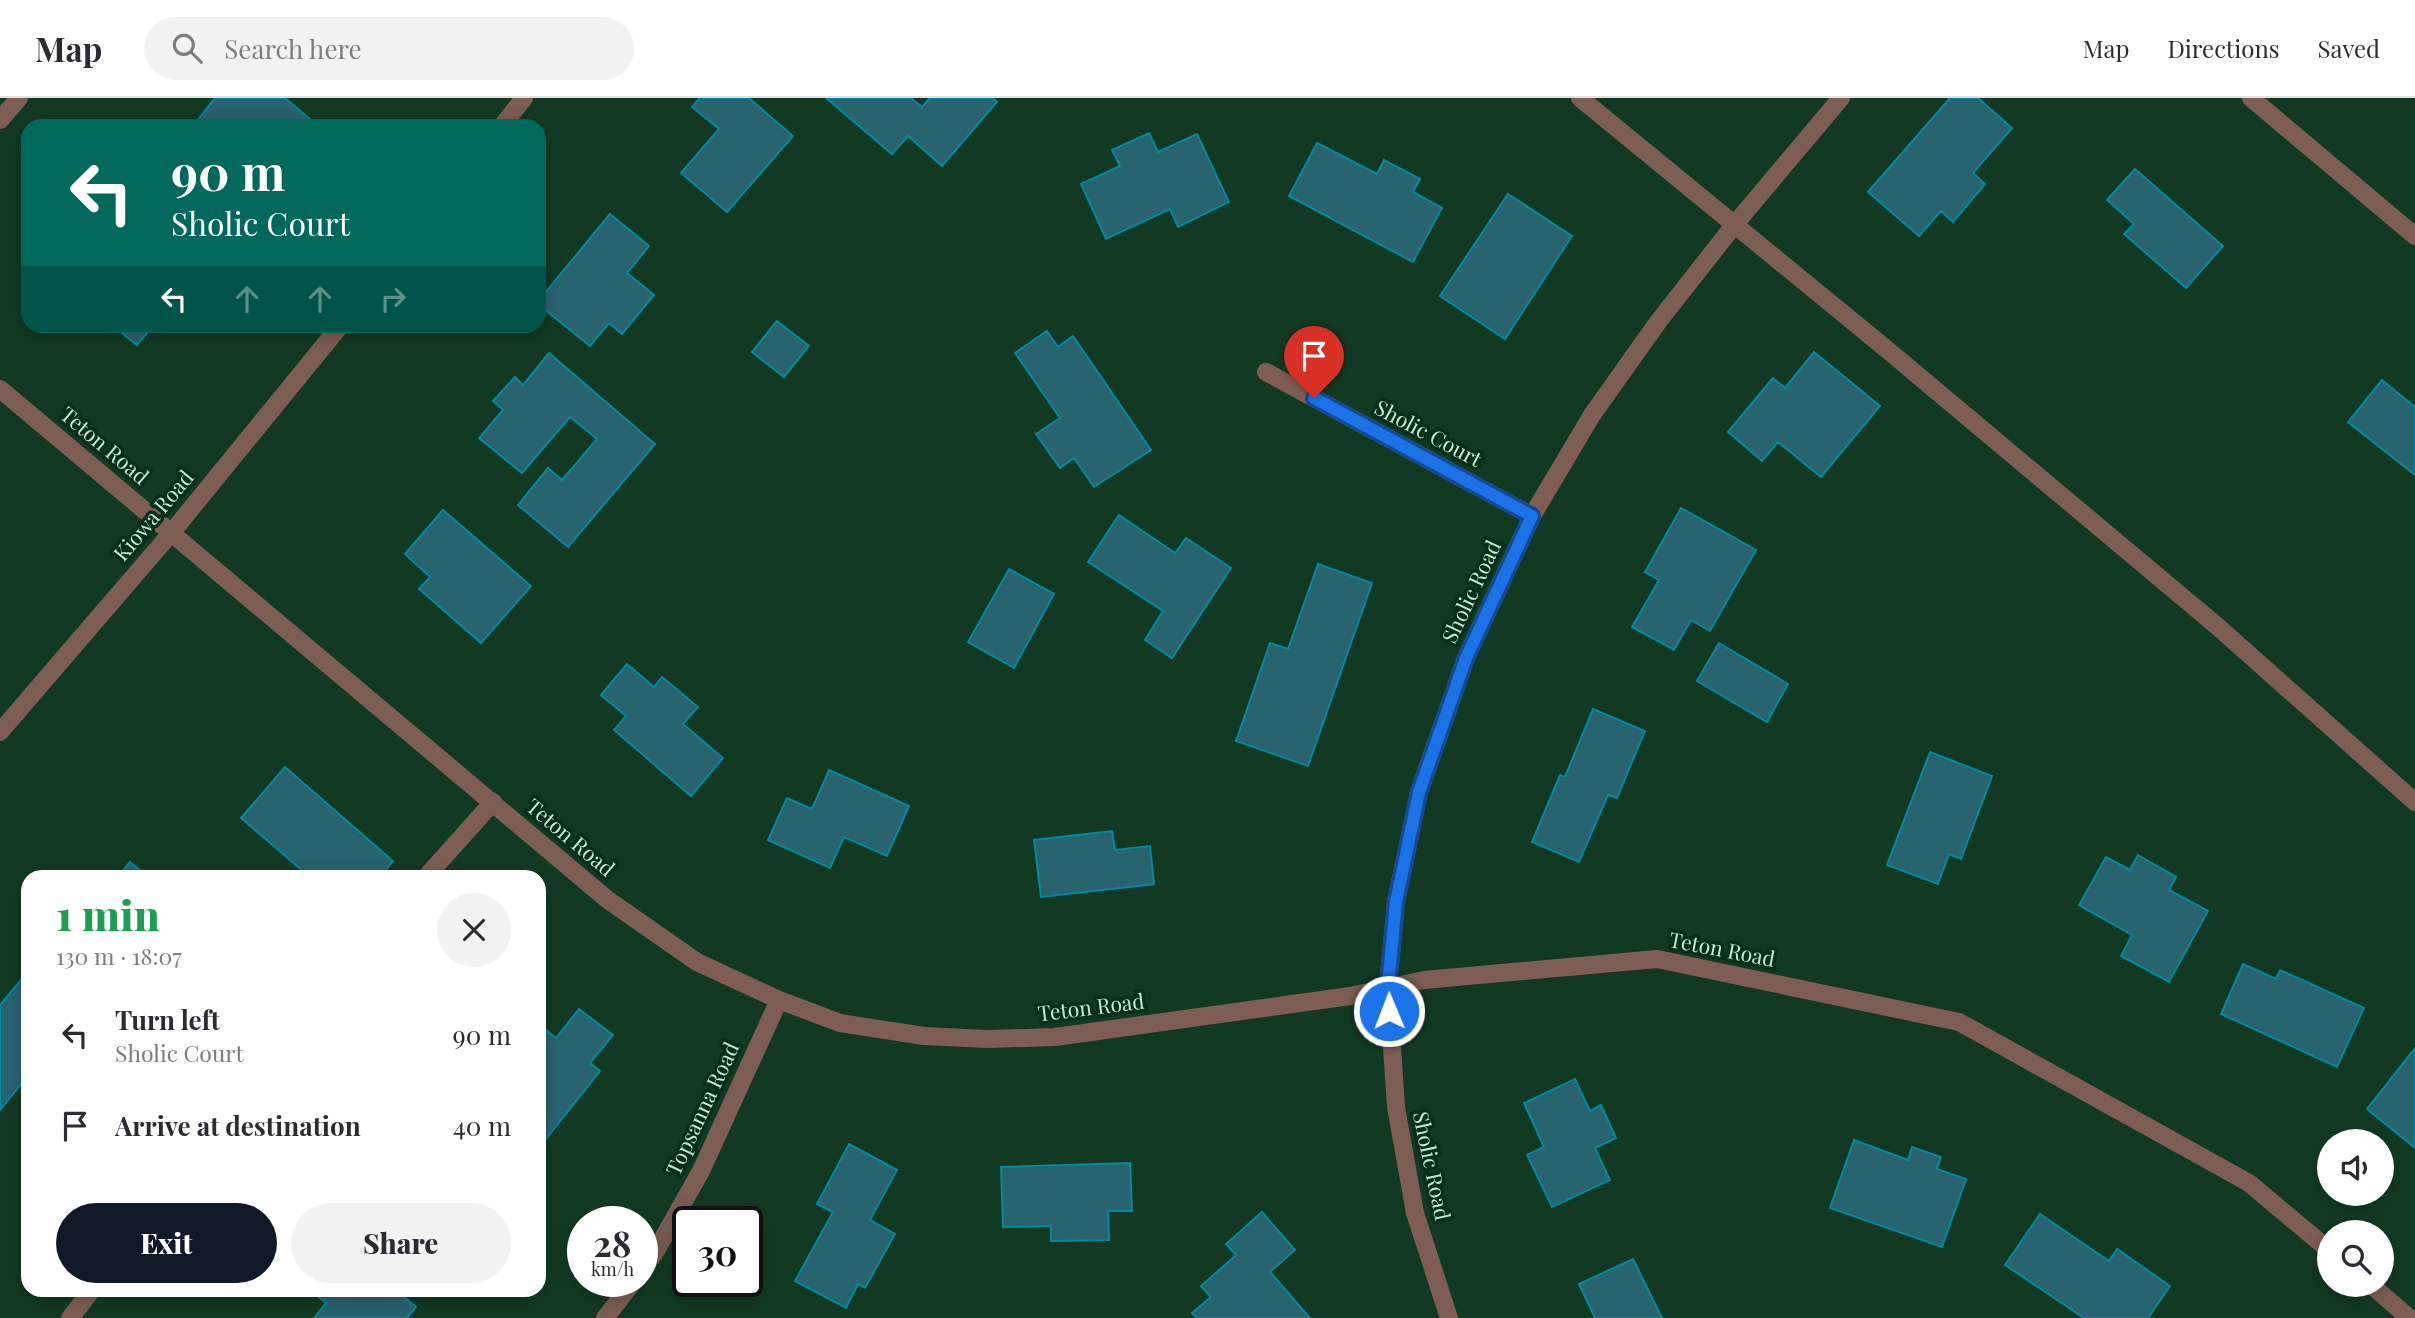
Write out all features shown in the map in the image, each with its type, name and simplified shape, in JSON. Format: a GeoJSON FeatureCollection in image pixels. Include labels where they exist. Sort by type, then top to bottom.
{"type":"FeatureCollection","features":[{"type":"Feature","properties":{"kind":"street"},"geometry":{"type":"LineString","coordinates":[[0,120],[19,98]]}},
{"type":"Feature","properties":{"kind":"street"},"geometry":{"type":"LineString","coordinates":[[508,119],[524,98]]}},
{"type":"Feature","properties":{"kind":"street"},"geometry":{"type":"LineString","coordinates":[[1580,98],[2217,626],[2415,802]]}},
{"type":"Feature","properties":{"kind":"street","name":"Sholic Road"},"geometry":{"type":"LineString","coordinates":[[1449,1318],[1415,1213],[1396,1107],[1388,986],[1396,902],[1419,792],[1466,658],[1532,516],[1592,415],[1658,322],[1735,224],[1841,98]]}},
{"type":"Feature","properties":{"kind":"street"},"geometry":{"type":"LineString","coordinates":[[2251,98],[2415,236]]}},
{"type":"Feature","properties":{"kind":"street","name":"Kiowa Road"},"geometry":{"type":"LineString","coordinates":[[0,732],[172,532],[334,333]]}},
{"type":"Feature","properties":{"kind":"street","name":"Sholic Court"},"geometry":{"type":"LineString","coordinates":[[1266,372],[1532,516]]}},
{"type":"Feature","properties":{"kind":"street","name":"Teton Road"},"geometry":{"type":"LineString","coordinates":[[0,389],[608,900],[697,962],[779,1000],[840,1023],[924,1036],[987,1039],[1068,1035],[1350,996],[1424,980],[1657,959],[1959,1022],[2249,1183],[2317,1240]]}},
{"type":"Feature","properties":{"kind":"street"},"geometry":{"type":"LineString","coordinates":[[432,870],[493,802]]}},
{"type":"Feature","properties":{"kind":"street","name":"Topsanna Road"},"geometry":{"type":"LineString","coordinates":[[658,1247],[701,1171],[779,1000]]}},
{"type":"Feature","properties":{"kind":"street"},"geometry":{"type":"LineString","coordinates":[[70,1318],[86,1297]]}},
{"type":"Feature","properties":{"kind":"street"},"geometry":{"type":"LineString","coordinates":[[605,1318],[621,1297]]}},
{"type":"Feature","properties":{"kind":"street"},"geometry":{"type":"LineString","coordinates":[[2385,1297],[2407,1316]]}},
{"type":"Feature","properties":{"kind":"building"},"geometry":{"type":"Polygon","coordinates":[[[215,98],[285,98],[310,119],[198,119],[215,98]]]}},
{"type":"Feature","properties":{"kind":"building"},"geometry":{"type":"Polygon","coordinates":[[[700,98],[749,98],[793,136],[727,212],[681,173],[719,129],[692,107],[700,98]]]}},
{"type":"Feature","properties":{"kind":"building"},"geometry":{"type":"Polygon","coordinates":[[[826,98],[911,98],[922,107],[930,98],[992,98],[997,102],[942,166],[908,136],[892,154],[826,98]]]}},
{"type":"Feature","properties":{"kind":"building"},"geometry":{"type":"Polygon","coordinates":[[[1950,98],[1978,98],[2012,128],[1973,173],[1985,184],[1953,222],[1941,211],[1919,236],[1868,192],[1950,98]]]}},
{"type":"Feature","properties":{"kind":"building"},"geometry":{"type":"Polygon","coordinates":[[[1149,133],[1158,152],[1197,134],[1229,202],[1178,227],[1170,209],[1106,239],[1081,184],[1120,166],[1112,150],[1149,133]]]}},
{"type":"Feature","properties":{"kind":"building"},"geometry":{"type":"Polygon","coordinates":[[[1317,143],[1377,174],[1384,160],[1420,179],[1413,192],[1442,208],[1413,262],[1289,196],[1317,143]]]}},
{"type":"Feature","properties":{"kind":"building"},"geometry":{"type":"Polygon","coordinates":[[[2135,169],[2223,246],[2186,288],[2124,234],[2134,224],[2107,200],[2135,169]]]}},
{"type":"Feature","properties":{"kind":"building"},"geometry":{"type":"Polygon","coordinates":[[[1508,194],[1572,236],[1505,339],[1440,296],[1508,194]]]}},
{"type":"Feature","properties":{"kind":"building"},"geometry":{"type":"Polygon","coordinates":[[[610,214],[649,246],[627,273],[654,295],[622,334],[609,323],[590,346],[546,311],[546,292],[610,214]]]}},
{"type":"Feature","properties":{"kind":"building"},"geometry":{"type":"Polygon","coordinates":[[[777,321],[809,346],[784,377],[752,352],[777,321]]]}},
{"type":"Feature","properties":{"kind":"building"},"geometry":{"type":"Polygon","coordinates":[[[1047,331],[1058,347],[1073,336],[1151,450],[1094,487],[1074,458],[1060,468],[1036,434],[1060,418],[1015,353],[1047,331]]]}},
{"type":"Feature","properties":{"kind":"building"},"geometry":{"type":"Polygon","coordinates":[[[122,333],[147,333],[137,345],[122,333]]]}},
{"type":"Feature","properties":{"kind":"building"},"geometry":{"type":"Polygon","coordinates":[[[1814,352],[1880,406],[1821,477],[1778,442],[1762,461],[1728,432],[1773,378],[1785,388],[1814,352]]]}},
{"type":"Feature","properties":{"kind":"building"},"geometry":{"type":"Polygon","coordinates":[[[549,353],[655,444],[568,547],[518,505],[548,468],[562,480],[597,439],[570,417],[522,473],[479,438],[503,410],[493,401],[515,377],[523,385],[549,353]]]}},
{"type":"Feature","properties":{"kind":"building"},"geometry":{"type":"Polygon","coordinates":[[[2382,380],[2415,407],[2415,475],[2348,422],[2382,380]]]}},
{"type":"Feature","properties":{"kind":"building"},"geometry":{"type":"Polygon","coordinates":[[[1681,508],[1756,550],[1710,631],[1691,620],[1674,650],[1632,627],[1659,580],[1645,572],[1681,508]]]}},
{"type":"Feature","properties":{"kind":"building"},"geometry":{"type":"Polygon","coordinates":[[[443,510],[531,586],[481,643],[419,589],[430,577],[405,554],[443,510]]]}},
{"type":"Feature","properties":{"kind":"building"},"geometry":{"type":"Polygon","coordinates":[[[1119,515],[1175,553],[1186,538],[1231,568],[1172,658],[1145,640],[1163,611],[1088,562],[1119,515]]]}},
{"type":"Feature","properties":{"kind":"building"},"geometry":{"type":"Polygon","coordinates":[[[1318,564],[1372,583],[1308,766],[1236,741],[1270,643],[1288,649],[1318,564]]]}},
{"type":"Feature","properties":{"kind":"building"},"geometry":{"type":"Polygon","coordinates":[[[1009,569],[1054,594],[1014,668],[968,642],[1009,569]]]}},
{"type":"Feature","properties":{"kind":"building"},"geometry":{"type":"Polygon","coordinates":[[[1719,643],[1788,684],[1767,722],[1697,681],[1719,643]]]}},
{"type":"Feature","properties":{"kind":"building"},"geometry":{"type":"Polygon","coordinates":[[[627,664],[654,687],[662,677],[698,707],[683,724],[723,758],[691,796],[614,730],[626,716],[601,695],[627,664]]]}},
{"type":"Feature","properties":{"kind":"building"},"geometry":{"type":"Polygon","coordinates":[[[1593,709],[1645,731],[1617,798],[1608,795],[1579,862],[1532,842],[1560,775],[1565,777],[1593,709]]]}},
{"type":"Feature","properties":{"kind":"building"},"geometry":{"type":"Polygon","coordinates":[[[1930,752],[1992,776],[1961,859],[1949,854],[1938,884],[1887,865],[1930,752]]]}},
{"type":"Feature","properties":{"kind":"building"},"geometry":{"type":"Polygon","coordinates":[[[285,767],[393,861],[386,870],[302,870],[241,818],[285,767]]]}},
{"type":"Feature","properties":{"kind":"building"},"geometry":{"type":"Polygon","coordinates":[[[829,770],[909,806],[887,856],[844,837],[830,868],[768,840],[787,798],[812,809],[829,770]]]}},
{"type":"Feature","properties":{"kind":"building"},"geometry":{"type":"Polygon","coordinates":[[[1112,831],[1115,850],[1150,846],[1154,884],[1041,897],[1034,840],[1112,831]]]}},
{"type":"Feature","properties":{"kind":"building"},"geometry":{"type":"Polygon","coordinates":[[[2138,855],[2176,877],[2169,890],[2208,911],[2169,982],[2121,956],[2132,935],[2079,905],[2106,857],[2130,870],[2138,855]]]}},
{"type":"Feature","properties":{"kind":"building"},"geometry":{"type":"Polygon","coordinates":[[[130,862],[140,870],[124,870],[130,862]]]}},
{"type":"Feature","properties":{"kind":"building"},"geometry":{"type":"Polygon","coordinates":[[[2243,964],[2276,979],[2280,970],[2364,1008],[2337,1067],[2221,1014],[2243,964]]]}},
{"type":"Feature","properties":{"kind":"building"},"geometry":{"type":"Polygon","coordinates":[[[21,980],[21,1084],[0,1110],[0,1005],[21,980]]]}},
{"type":"Feature","properties":{"kind":"building"},"geometry":{"type":"Polygon","coordinates":[[[579,1009],[613,1035],[590,1063],[600,1071],[546,1139],[546,1030],[556,1038],[579,1009]]]}},
{"type":"Feature","properties":{"kind":"building"},"geometry":{"type":"Polygon","coordinates":[[[2415,1048],[2415,1148],[2367,1109],[2415,1048]]]}},
{"type":"Feature","properties":{"kind":"building"},"geometry":{"type":"Polygon","coordinates":[[[1575,1079],[1590,1111],[1601,1105],[1616,1138],[1595,1148],[1610,1180],[1552,1207],[1527,1155],[1544,1147],[1524,1103],[1575,1079]]]}},
{"type":"Feature","properties":{"kind":"building"},"geometry":{"type":"Polygon","coordinates":[[[1854,1140],[1908,1160],[1912,1147],[1941,1157],[1937,1169],[1966,1179],[1942,1247],[1830,1208],[1854,1140]]]}},
{"type":"Feature","properties":{"kind":"building"},"geometry":{"type":"Polygon","coordinates":[[[849,1144],[897,1170],[870,1220],[895,1234],[865,1288],[858,1284],[846,1308],[795,1281],[833,1212],[817,1204],[849,1144]]]}},
{"type":"Feature","properties":{"kind":"building"},"geometry":{"type":"Polygon","coordinates":[[[1130,1163],[1132,1211],[1108,1211],[1109,1240],[1051,1241],[1051,1226],[1003,1227],[1001,1167],[1130,1163]]]}},
{"type":"Feature","properties":{"kind":"building"},"geometry":{"type":"Polygon","coordinates":[[[1262,1212],[1295,1250],[1270,1272],[1310,1318],[1197,1318],[1192,1313],[1211,1297],[1201,1286],[1236,1255],[1226,1244],[1262,1212]]]}},
{"type":"Feature","properties":{"kind":"building"},"geometry":{"type":"Polygon","coordinates":[[[2040,1214],[2109,1261],[2117,1249],[2170,1286],[2148,1318],[2084,1318],[2005,1265],[2040,1214]]]}},
{"type":"Feature","properties":{"kind":"building"},"geometry":{"type":"Polygon","coordinates":[[[1633,1259],[1662,1318],[1595,1318],[1579,1284],[1633,1259]]]}},
{"type":"Feature","properties":{"kind":"building"},"geometry":{"type":"Polygon","coordinates":[[[319,1297],[404,1297],[416,1307],[407,1318],[314,1318],[326,1303],[319,1297]]]}},
{"type":"Feature","properties":{"kind":"route"},"geometry":{"type":"LineString","coordinates":[[1314,398],[1532,516],[1466,658],[1419,792],[1396,902],[1388,986],[1389,1011]]}}]}
